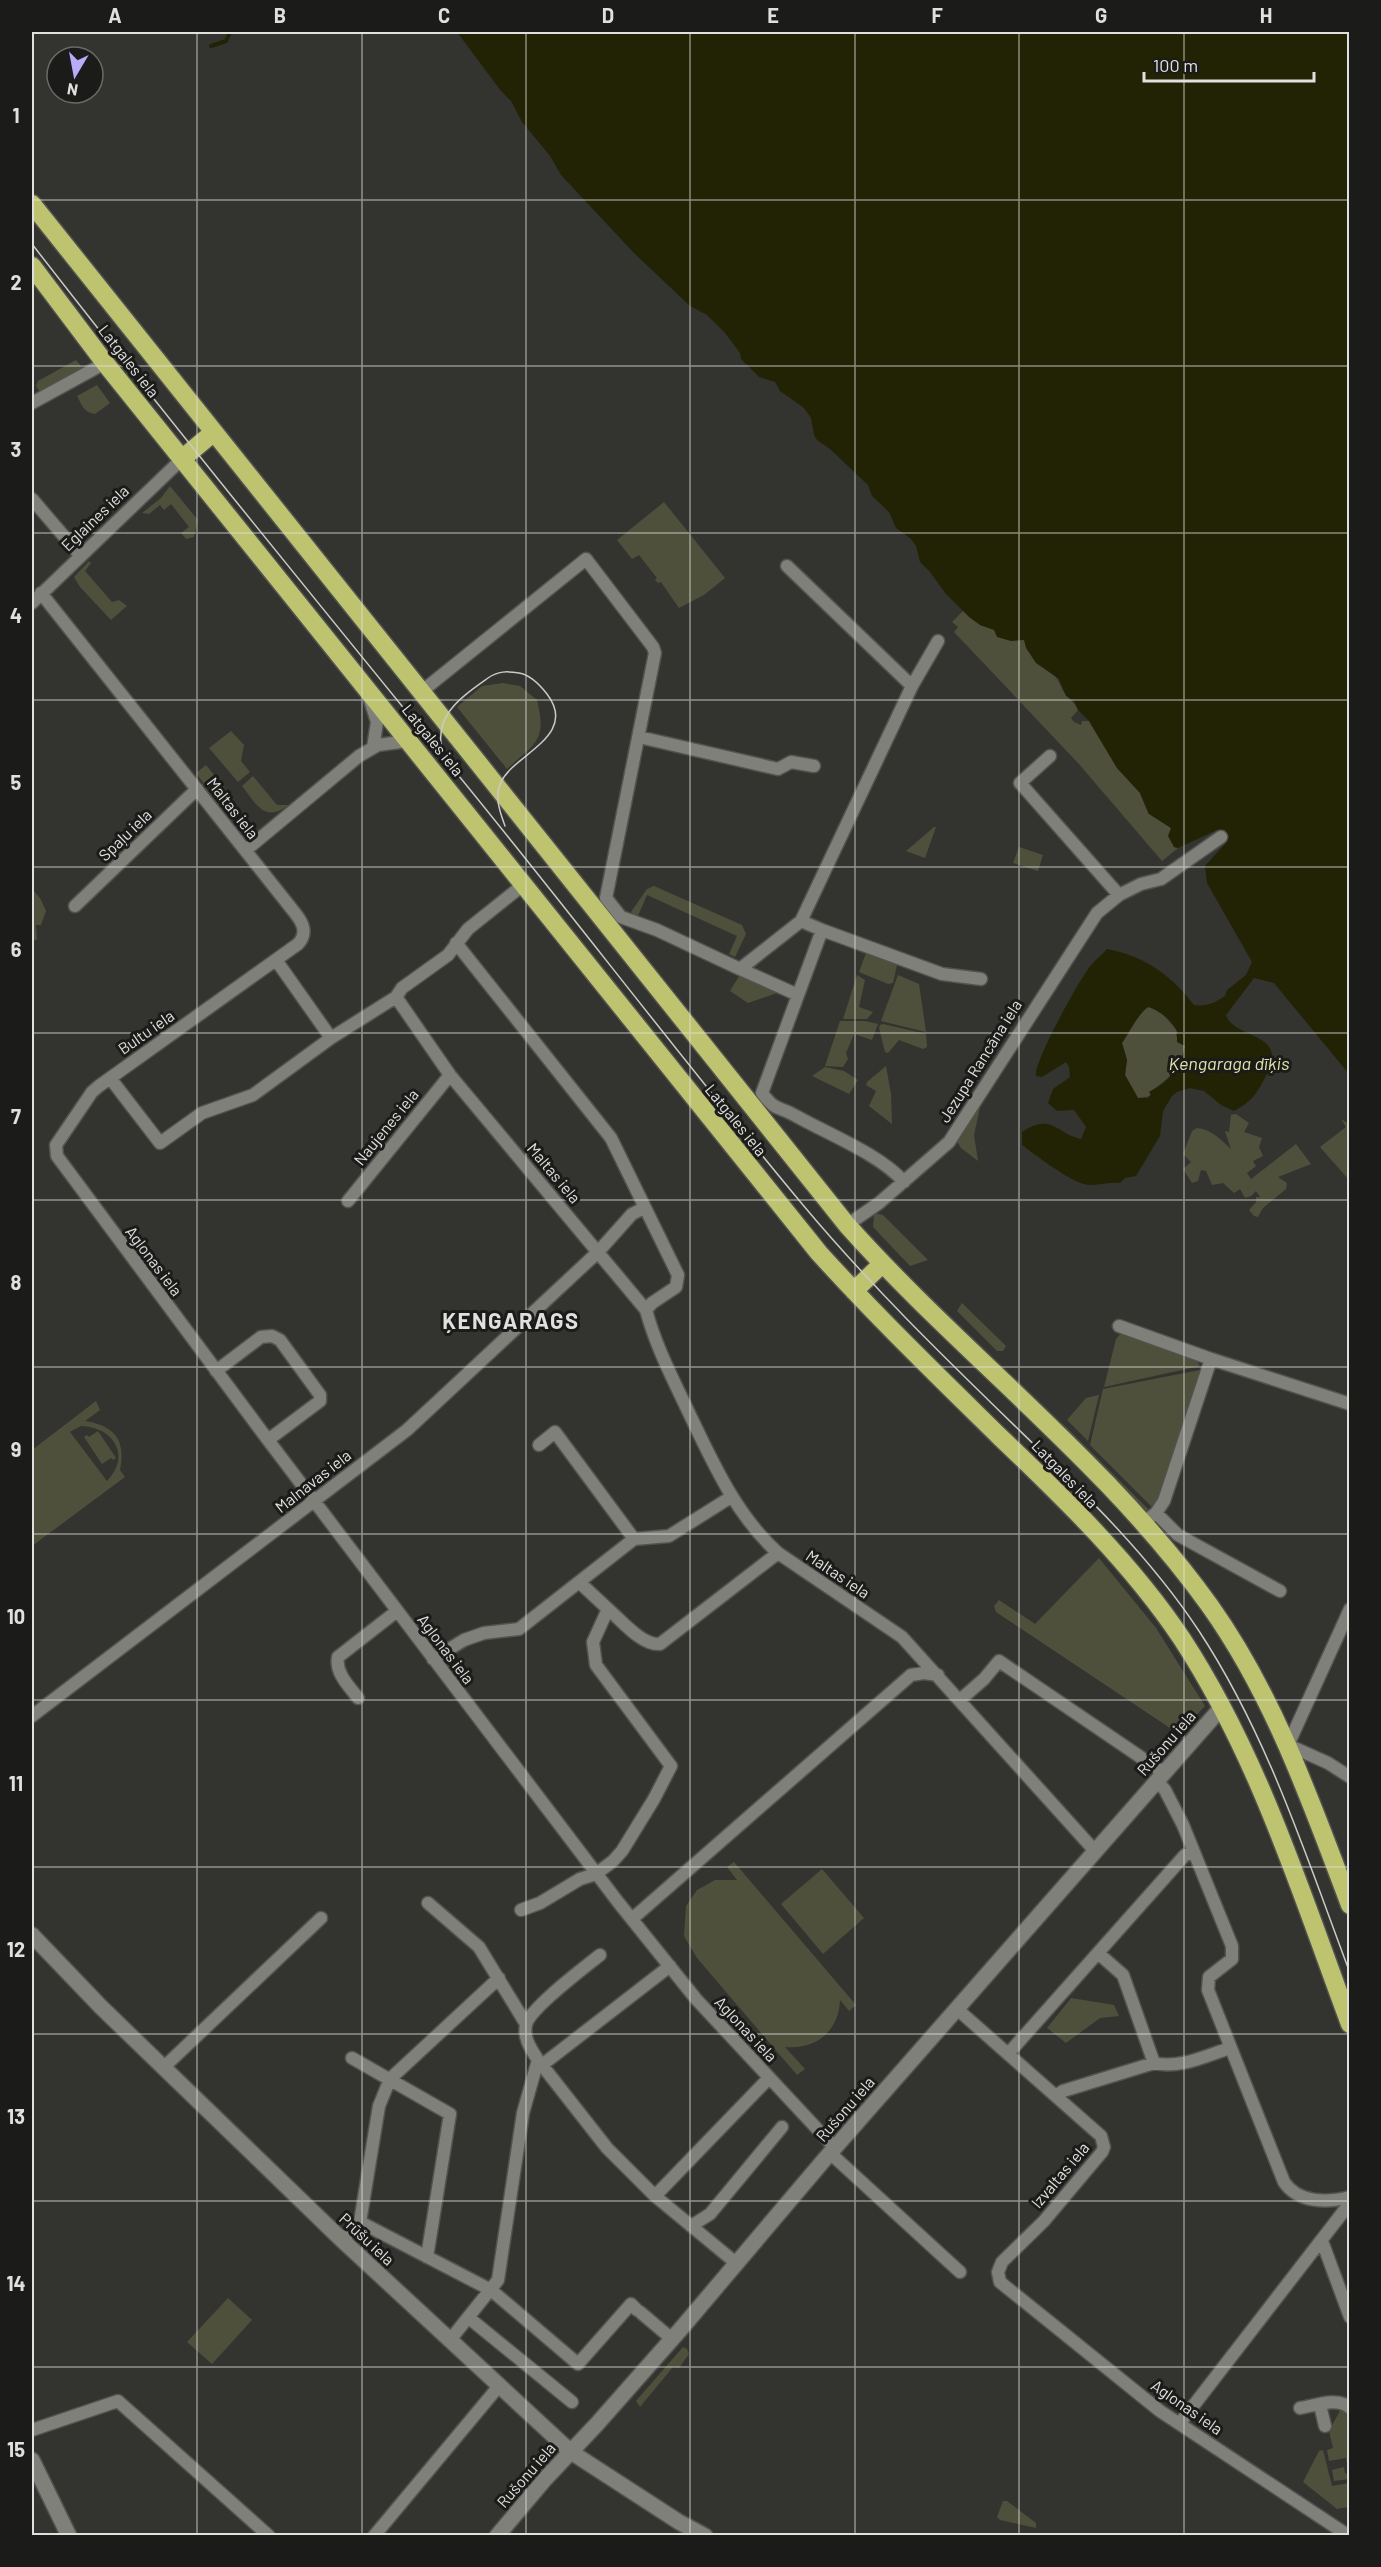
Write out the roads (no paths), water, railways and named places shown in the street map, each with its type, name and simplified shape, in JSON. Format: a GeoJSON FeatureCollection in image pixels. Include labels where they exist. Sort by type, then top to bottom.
{"type":"FeatureCollection","features":[{"type":"Feature","properties":{"kind":"highway","name":"Latgales iela"},"geometry":{"type":"LineString","coordinates":[[32,204],[422,692],[607,912],[762,1106],[847,1225],[882,1264],[1150,1518],[1211,1608],[1257,1684],[1288,1745],[1350,1905]]}},
{"type":"Feature","properties":{"kind":"highway","name":"Latgales iela"},"geometry":{"type":"LineString","coordinates":[[32,267],[105,363],[774,1200],[854,1292],[1055,1489],[1131,1573],[1181,1638],[1222,1707],[1262,1791],[1350,2024]]}},
{"type":"Feature","properties":{"kind":"highway"},"geometry":{"type":"LineString","coordinates":[[183,458],[214,432]]}},
{"type":"Feature","properties":{"kind":"highway"},"geometry":{"type":"LineString","coordinates":[[854,1292],[882,1264]]}},
{"type":"Feature","properties":{"kind":"street"},"geometry":{"type":"LineString","coordinates":[[32,403],[105,363]]}},
{"type":"Feature","properties":{"kind":"street","name":"Eglaines iela"},"geometry":{"type":"LineString","coordinates":[[32,603],[183,458]]}},
{"type":"Feature","properties":{"kind":"street"},"geometry":{"type":"LineString","coordinates":[[32,499],[80,555]]}},
{"type":"Feature","properties":{"kind":"street"},"geometry":{"type":"LineString","coordinates":[[422,692],[586,559],[653,646],[655,653],[606,898],[607,912],[632,920],[798,995]]}},
{"type":"Feature","properties":{"kind":"street"},"geometry":{"type":"LineString","coordinates":[[787,566],[912,686]]}},
{"type":"Feature","properties":{"kind":"street","name":"Maltas iela"},"geometry":{"type":"LineString","coordinates":[[41,593],[303,924],[303,939],[276,960]]}},
{"type":"Feature","properties":{"kind":"street"},"geometry":{"type":"LineString","coordinates":[[740,969],[801,921],[912,686],[938,641]]}},
{"type":"Feature","properties":{"kind":"street"},"geometry":{"type":"LineString","coordinates":[[367,689],[377,722],[373,748]]}},
{"type":"Feature","properties":{"kind":"street"},"geometry":{"type":"LineString","coordinates":[[639,737],[778,769],[790,762],[814,766]]}},
{"type":"Feature","properties":{"kind":"street"},"geometry":{"type":"LineString","coordinates":[[246,850],[359,756],[387,743],[408,741]]}},
{"type":"Feature","properties":{"kind":"street"},"geometry":{"type":"LineString","coordinates":[[1050,756],[1020,783],[1119,895]]}},
{"type":"Feature","properties":{"kind":"street","name":"Spaļu iela"},"geometry":{"type":"LineString","coordinates":[[75,906],[197,789]]}},
{"type":"Feature","properties":{"kind":"street","name":"Jezupa Rancāna iela"},"geometry":{"type":"LineString","coordinates":[[847,1225],[879,1203],[949,1142],[1097,913],[1119,895],[1141,884],[1161,879],[1221,837]]}},
{"type":"Feature","properties":{"kind":"street"},"geometry":{"type":"LineString","coordinates":[[110,1078],[160,1143],[202,1113],[253,1095],[331,1038],[396,997],[402,988],[448,955],[477,921],[523,885]]}},
{"type":"Feature","properties":{"kind":"street"},"geometry":{"type":"LineString","coordinates":[[801,921],[942,974],[981,979]]}},
{"type":"Feature","properties":{"kind":"street"},"geometry":{"type":"LineString","coordinates":[[822,930],[762,1093],[762,1106],[791,1113],[881,1163],[896,1173],[904,1182]]}},
{"type":"Feature","properties":{"kind":"street"},"geometry":{"type":"LineString","coordinates":[[456,943],[611,1138],[678,1275],[676,1287],[646,1310]]}},
{"type":"Feature","properties":{"kind":"street"},"geometry":{"type":"LineString","coordinates":[[276,960],[331,1038]]}},
{"type":"Feature","properties":{"kind":"street","name":"Bultu iela"},"geometry":{"type":"LineString","coordinates":[[55,1150],[56,1144],[92,1092],[276,960]]}},
{"type":"Feature","properties":{"kind":"street","name":"Maltas iela"},"geometry":{"type":"LineString","coordinates":[[396,997],[450,1075],[646,1310],[654,1340],[731,1497],[766,1542],[778,1553],[912,1646],[1095,1851]]}},
{"type":"Feature","properties":{"kind":"street","name":"Naujenes iela"},"geometry":{"type":"LineString","coordinates":[[348,1201],[450,1075]]}},
{"type":"Feature","properties":{"kind":"street","name":"Aglonas iela"},"geometry":{"type":"LineString","coordinates":[[55,1150],[78,1186],[433,1659],[596,1874],[696,1999],[833,2151],[960,2272]]}},
{"type":"Feature","properties":{"kind":"street","name":"Malnavas iela"},"geometry":{"type":"LineString","coordinates":[[32,1716],[406,1430],[598,1252],[632,1214],[644,1208]]}},
{"type":"Feature","properties":{"kind":"street"},"geometry":{"type":"LineString","coordinates":[[1119,1326],[1211,1359],[1350,1404]]}},
{"type":"Feature","properties":{"kind":"street"},"geometry":{"type":"LineString","coordinates":[[216,1371],[261,1337],[272,1336],[280,1340],[320,1395],[320,1401],[268,1440]]}},
{"type":"Feature","properties":{"kind":"street"},"geometry":{"type":"LineString","coordinates":[[1211,1359],[1164,1502],[1150,1518],[1280,1591]]}},
{"type":"Feature","properties":{"kind":"street"},"geometry":{"type":"LineString","coordinates":[[539,1445],[555,1432],[634,1539]]}},
{"type":"Feature","properties":{"kind":"street"},"geometry":{"type":"LineString","coordinates":[[433,1659],[464,1640],[484,1633],[519,1629],[634,1539],[669,1536],[731,1497]]}},
{"type":"Feature","properties":{"kind":"street"},"geometry":{"type":"LineString","coordinates":[[579,1582],[644,1640],[653,1645],[660,1644],[778,1553]]}},
{"type":"Feature","properties":{"kind":"street"},"geometry":{"type":"LineString","coordinates":[[520,1910],[540,1903],[580,1879],[596,1874],[622,1851],[671,1766],[596,1665],[593,1642],[608,1609]]}},
{"type":"Feature","properties":{"kind":"street"},"geometry":{"type":"LineString","coordinates":[[1350,1609],[1288,1745],[1328,1763],[1350,1777]]}},
{"type":"Feature","properties":{"kind":"street"},"geometry":{"type":"LineString","coordinates":[[358,1698],[336,1666],[338,1657],[397,1611]]}},
{"type":"Feature","properties":{"kind":"street"},"geometry":{"type":"LineString","coordinates":[[911,1675],[912,1646]]}},
{"type":"Feature","properties":{"kind":"street"},"geometry":{"type":"LineString","coordinates":[[960,1700],[999,1661],[1160,1777],[1232,1946],[1232,1959],[1209,1977],[1209,1990],[1230,2048],[1288,2189],[1300,2196],[1322,2201],[1350,2197]]}},
{"type":"Feature","properties":{"kind":"street"},"geometry":{"type":"LineString","coordinates":[[632,1919],[911,1675],[924,1673],[938,1675]]}},
{"type":"Feature","properties":{"kind":"street","name":"Rušonu iela"},"geometry":{"type":"LineString","coordinates":[[497,2535],[672,2339],[833,2151],[1222,1707]]}},
{"type":"Feature","properties":{"kind":"street"},"geometry":{"type":"LineString","coordinates":[[1008,2054],[1185,1855],[1194,1853]]}},
{"type":"Feature","properties":{"kind":"street"},"geometry":{"type":"LineString","coordinates":[[428,1903],[479,1947],[526,2024],[526,2037],[540,2062],[592,2132],[655,2196],[736,2263]]}},
{"type":"Feature","properties":{"kind":"street"},"geometry":{"type":"LineString","coordinates":[[164,2068],[321,1918]]}},
{"type":"Feature","properties":{"kind":"street","name":"Prūšu iela"},"geometry":{"type":"LineString","coordinates":[[32,1935],[164,2068],[342,2241],[571,2452],[673,2519],[705,2535]]}},
{"type":"Feature","properties":{"kind":"street"},"geometry":{"type":"LineString","coordinates":[[1098,1953],[1123,1975],[1154,2063]]}},
{"type":"Feature","properties":{"kind":"street"},"geometry":{"type":"LineString","coordinates":[[526,2024],[534,2011],[600,1955]]}},
{"type":"Feature","properties":{"kind":"street"},"geometry":{"type":"LineString","coordinates":[[450,2340],[498,2280],[522,2113],[540,2062],[670,1966]]}},
{"type":"Feature","properties":{"kind":"street"},"geometry":{"type":"LineString","coordinates":[[342,2241],[360,2222],[379,2106],[390,2079],[499,1978]]}},
{"type":"Feature","properties":{"kind":"street","name":"Izvaltas iela"},"geometry":{"type":"LineString","coordinates":[[957,2009],[1101,2136],[1104,2147],[1044,2221],[1002,2262],[998,2272],[1000,2282],[1014,2295]]}},
{"type":"Feature","properties":{"kind":"street"},"geometry":{"type":"LineString","coordinates":[[1056,2096],[1063,2091],[1154,2063],[1167,2066],[1179,2065],[1230,2048]]}},
{"type":"Feature","properties":{"kind":"street"},"geometry":{"type":"LineString","coordinates":[[352,2058],[450,2114],[427,2256]]}},
{"type":"Feature","properties":{"kind":"street"},"geometry":{"type":"LineString","coordinates":[[655,2196],[769,2078]]}},
{"type":"Feature","properties":{"kind":"street"},"geometry":{"type":"LineString","coordinates":[[691,2226],[710,2214],[782,2127]]}},
{"type":"Feature","properties":{"kind":"street"},"geometry":{"type":"LineString","coordinates":[[1180,2423],[1350,2203]]}},
{"type":"Feature","properties":{"kind":"street"},"geometry":{"type":"LineString","coordinates":[[360,2222],[491,2290],[578,2364],[631,2304],[672,2339]]}},
{"type":"Feature","properties":{"kind":"street"},"geometry":{"type":"LineString","coordinates":[[1322,2241],[1350,2317]]}},
{"type":"Feature","properties":{"kind":"street","name":"Aglonas iela"},"geometry":{"type":"LineString","coordinates":[[1014,2295],[1160,2411],[1349,2535]]}},
{"type":"Feature","properties":{"kind":"street"},"geometry":{"type":"LineString","coordinates":[[469,2318],[572,2402]]}},
{"type":"Feature","properties":{"kind":"street"},"geometry":{"type":"LineString","coordinates":[[374,2535],[499,2386]]}},
{"type":"Feature","properties":{"kind":"street"},"geometry":{"type":"LineString","coordinates":[[32,2430],[118,2401],[269,2535]]}},
{"type":"Feature","properties":{"kind":"street"},"geometry":{"type":"LineString","coordinates":[[1300,2408],[1342,2402],[1350,2408]]}},
{"type":"Feature","properties":{"kind":"street"},"geometry":{"type":"LineString","coordinates":[[1320,2405],[1324,2426]]}},
{"type":"Feature","properties":{"kind":"street"},"geometry":{"type":"LineString","coordinates":[[32,2460],[69,2535]]}},
{"type":"Feature","properties":{"kind":"water","name":"Ķengaraga dīķis"},"geometry":{"type":"Polygon","coordinates":[[[457,32],[1349,32],[1349,1074],[1274,983],[1254,978],[1226,1015],[1239,1029],[1267,1044],[1271,1052],[1271,1063],[1265,1078],[1256,1094],[1245,1104],[1234,1111],[1221,1105],[1204,1091],[1190,1088],[1177,1092],[1163,1111],[1160,1136],[1136,1176],[1125,1178],[1120,1183],[1092,1185],[1078,1182],[1022,1145],[1022,1132],[1040,1124],[1054,1126],[1081,1139],[1086,1127],[1074,1110],[1057,1111],[1048,1103],[1053,1089],[1070,1077],[1066,1062],[1042,1077],[1036,1076],[1037,1068],[1078,985],[1092,964],[1107,949],[1133,956],[1156,968],[1194,1005],[1207,1005],[1225,996],[1227,990],[1246,975],[1252,962],[1207,883],[1205,866],[1225,844],[1217,830],[1178,848],[1174,847],[1168,836],[1171,828],[1149,814],[1140,793],[1117,768],[1089,721],[1078,710],[1074,701],[1066,696],[1059,679],[1036,663],[1026,648],[1024,640],[1011,641],[997,637],[994,630],[980,625],[969,617],[946,594],[920,562],[916,546],[911,539],[896,528],[889,512],[872,496],[868,485],[830,449],[817,440],[811,418],[804,408],[780,391],[775,382],[759,377],[741,359],[740,353],[725,333],[707,315],[690,306],[634,253],[561,175],[550,156],[522,122],[511,101],[457,32]],[[1148,1007],[1141,1014],[1122,1043],[1127,1060],[1125,1075],[1138,1098],[1148,1098],[1151,1094],[1149,1092],[1173,1074],[1185,1046],[1177,1042],[1177,1032],[1172,1024],[1165,1016],[1148,1007]]]}},
{"type":"Feature","properties":{"kind":"waterway"},"geometry":{"type":"LineString","coordinates":[[211,46],[226,41],[230,32]]}},
{"type":"Feature","properties":{"kind":"tram line"},"geometry":{"type":"LineString","coordinates":[[32,244],[185,438],[803,1205],[906,1319],[1113,1524],[1179,1603],[1199,1631],[1246,1712],[1284,1798],[1350,1973]]}},
{"type":"Feature","properties":{"kind":"tram line"},"geometry":{"type":"LineString","coordinates":[[443,755],[441,729],[445,719],[459,701],[488,678],[503,672],[519,673],[531,678],[541,687],[555,709],[555,722],[550,733],[518,762],[501,782],[498,799],[505,826]]}},
{"type":"Feature","properties":{"kind":"district","name":"ĶENGARAGS"},"geometry":{"type":"Point","coordinates":[511,1321]}}]}
